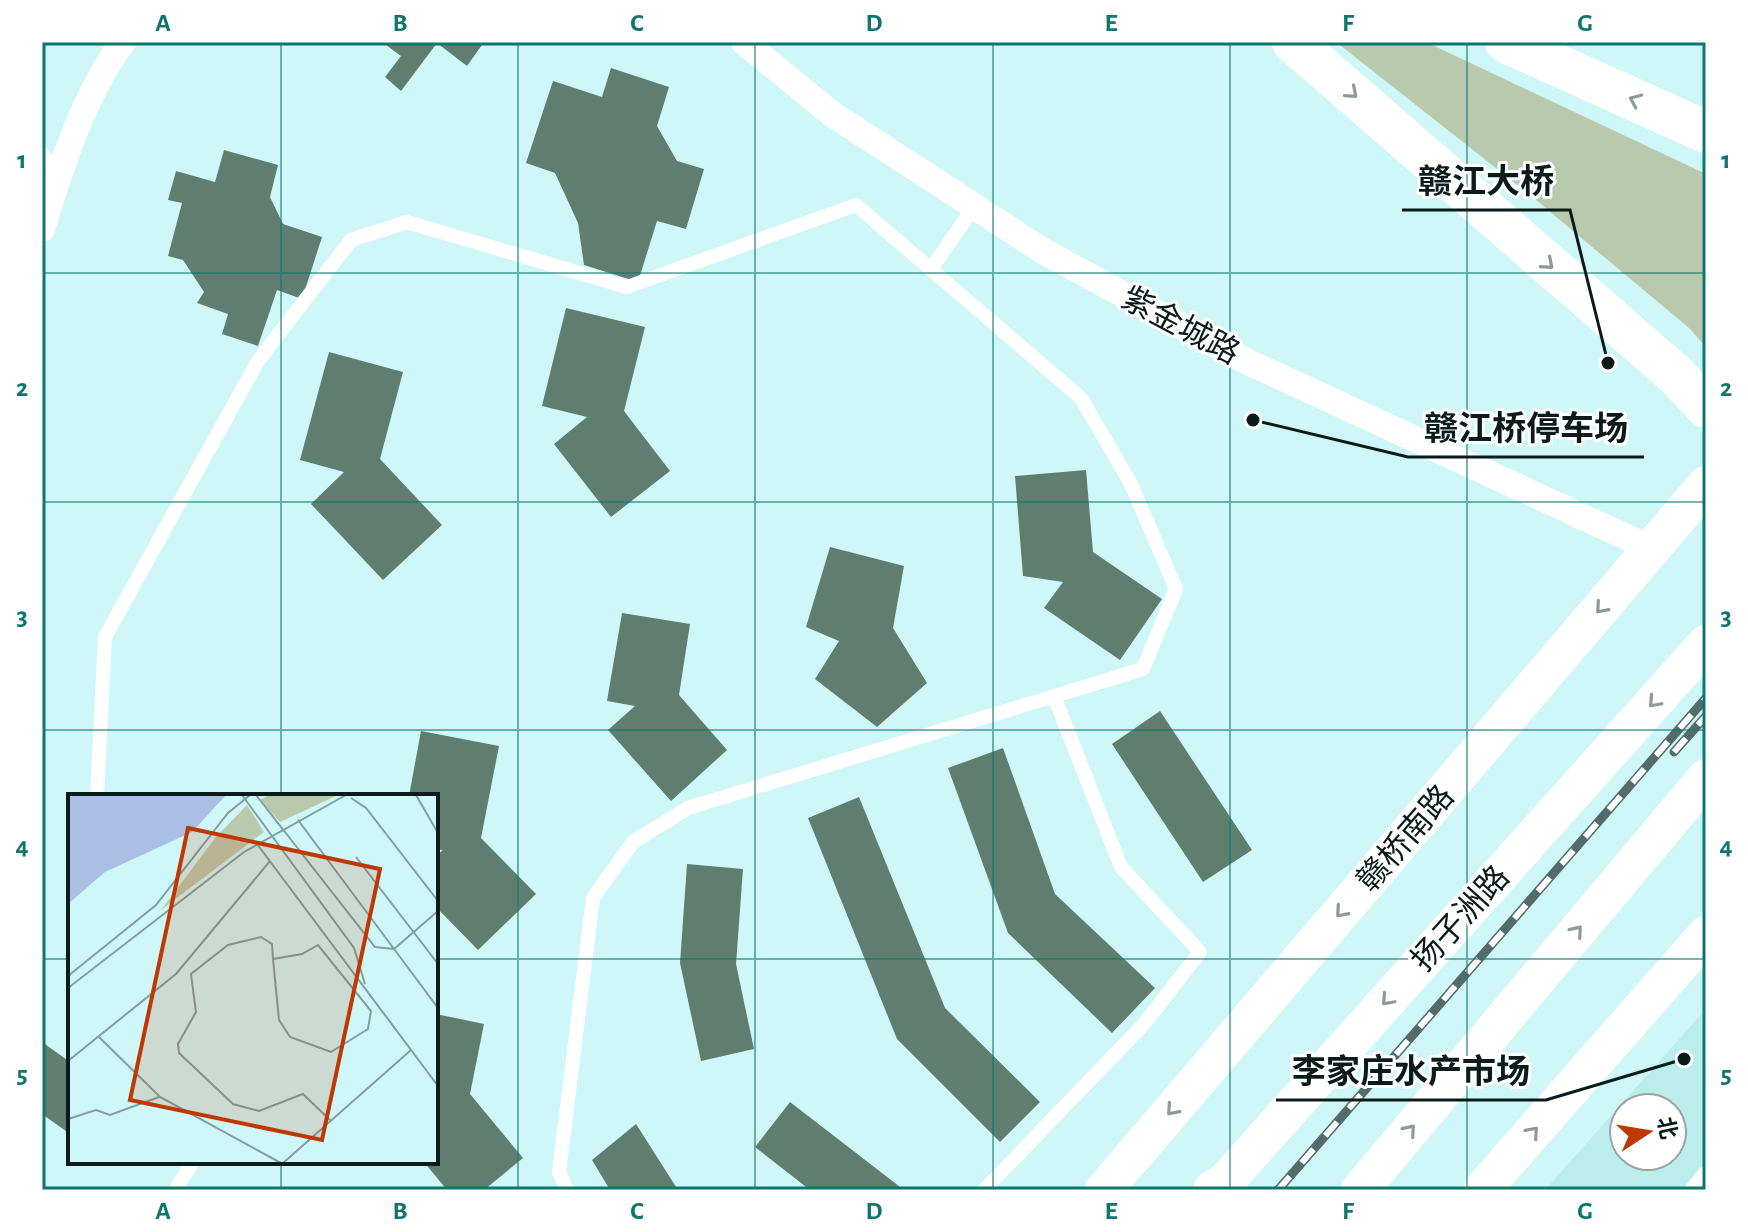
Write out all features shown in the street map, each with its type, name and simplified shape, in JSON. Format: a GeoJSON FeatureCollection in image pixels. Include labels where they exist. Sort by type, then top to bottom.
{"type":"FeatureCollection","features":[{"type":"Feature","properties":{"kind":"main road"},"geometry":{"type":"LineString","coordinates":[[1293,42],[1676,375],[1706,407]]}},
{"type":"Feature","properties":{"kind":"main road"},"geometry":{"type":"LineString","coordinates":[[1506,42],[1706,132]]}},
{"type":"Feature","properties":{"kind":"main road","name":"赣桥南路"},"geometry":{"type":"LineString","coordinates":[[1104,1190],[1706,485]]}},
{"type":"Feature","properties":{"kind":"main road","name":"扬子洲路"},"geometry":{"type":"LineString","coordinates":[[1212,1190],[1226,1181],[1706,644]]}},
{"type":"Feature","properties":{"kind":"main road"},"geometry":{"type":"LineString","coordinates":[[1360,1190],[1706,778]]}},
{"type":"Feature","properties":{"kind":"main road"},"geometry":{"type":"LineString","coordinates":[[1482,1190],[1706,935]]}},
{"type":"Feature","properties":{"kind":"street"},"geometry":{"type":"LineString","coordinates":[[42,229],[57,178],[105,65],[123,42]]}},
{"type":"Feature","properties":{"kind":"street","name":"紫金城路"},"geometry":{"type":"LineString","coordinates":[[744,42],[832,114],[1043,251],[1244,360],[1652,549]]}},
{"type":"Feature","properties":{"kind":"lane"},"geometry":{"type":"LineString","coordinates":[[42,153],[57,178]]}},
{"type":"Feature","properties":{"kind":"lane"},"geometry":{"type":"LineString","coordinates":[[97,794],[105,637],[258,361],[351,240],[407,222],[627,287],[856,205],[1081,398],[1131,484],[1176,589],[1143,669],[688,808],[633,842],[593,898],[559,1172],[567,1190]]}},
{"type":"Feature","properties":{"kind":"lane"},"geometry":{"type":"LineString","coordinates":[[931,269],[974,207]]}},
{"type":"Feature","properties":{"kind":"lane"},"geometry":{"type":"LineString","coordinates":[[984,1190],[1144,1024],[1200,952],[1121,867],[1054,696]]}},
{"type":"Feature","properties":{"kind":"lane"},"geometry":{"type":"LineString","coordinates":[[175,1190],[192,1164]]}},
{"type":"Feature","properties":{"kind":"lane"},"geometry":{"type":"LineString","coordinates":[[1691,1190],[1706,1172]]}},
{"type":"Feature","properties":{"kind":"shaded area"},"geometry":{"type":"Polygon","coordinates":[[[1706,1009],[1706,1190],[1545,1190],[1608,1119],[1608,1172],[1688,1172],[1688,1092],[1632,1092],[1706,1009]]]}},
{"type":"Feature","properties":{"kind":"green space"},"geometry":{"type":"Polygon","coordinates":[[[1336,42],[1426,42],[1706,174],[1706,347],[1689,328],[1530,195],[1336,42]]]}},
{"type":"Feature","properties":{"kind":"building"},"geometry":{"type":"Polygon","coordinates":[[[382,42],[484,42],[467,66],[437,43],[401,91],[385,77],[401,56],[382,42]]]}},
{"type":"Feature","properties":{"kind":"building"},"geometry":{"type":"Polygon","coordinates":[[[611,68],[669,87],[657,126],[677,161],[704,169],[686,229],[657,221],[638,282],[584,265],[578,223],[555,173],[526,163],[553,81],[602,97],[611,68]]]}},
{"type":"Feature","properties":{"kind":"building"},"geometry":{"type":"Polygon","coordinates":[[[224,150],[278,165],[270,197],[283,224],[322,237],[302,299],[277,290],[258,346],[222,334],[228,314],[197,303],[204,292],[183,260],[168,256],[182,203],[168,200],[176,171],[215,182],[224,150]]]}},
{"type":"Feature","properties":{"kind":"building"},"geometry":{"type":"Polygon","coordinates":[[[566,308],[645,327],[624,411],[670,471],[611,517],[554,444],[587,417],[542,406],[566,308]]]}},
{"type":"Feature","properties":{"kind":"building"},"geometry":{"type":"Polygon","coordinates":[[[329,352],[403,372],[380,459],[442,525],[383,580],[311,504],[344,472],[300,460],[329,352]]]}},
{"type":"Feature","properties":{"kind":"building"},"geometry":{"type":"Polygon","coordinates":[[[1086,470],[1093,552],[1162,599],[1120,660],[1044,608],[1063,582],[1023,576],[1015,476],[1086,470]]]}},
{"type":"Feature","properties":{"kind":"building"},"geometry":{"type":"Polygon","coordinates":[[[830,547],[904,566],[893,628],[927,683],[877,727],[815,679],[839,641],[806,627],[830,547]]]}},
{"type":"Feature","properties":{"kind":"building"},"geometry":{"type":"Polygon","coordinates":[[[622,613],[690,624],[679,695],[727,750],[671,801],[608,730],[635,706],[607,701],[622,613]]]}},
{"type":"Feature","properties":{"kind":"building"},"geometry":{"type":"Polygon","coordinates":[[[1160,711],[1252,850],[1203,882],[1112,744],[1160,711]]]}},
{"type":"Feature","properties":{"kind":"building"},"geometry":{"type":"Polygon","coordinates":[[[421,731],[499,746],[481,838],[536,894],[478,950],[438,909],[438,854],[443,850],[438,849],[438,794],[409,794],[421,731]]]}},
{"type":"Feature","properties":{"kind":"building"},"geometry":{"type":"Polygon","coordinates":[[[1003,748],[1055,894],[1155,988],[1112,1033],[1008,933],[948,768],[1003,748]]]}},
{"type":"Feature","properties":{"kind":"building"},"geometry":{"type":"Polygon","coordinates":[[[859,797],[945,1008],[1040,1102],[1000,1142],[897,1039],[808,818],[859,797]]]}},
{"type":"Feature","properties":{"kind":"building"},"geometry":{"type":"Polygon","coordinates":[[[687,864],[743,869],[736,964],[754,1049],[701,1061],[680,963],[687,864]]]}},
{"type":"Feature","properties":{"kind":"building"},"geometry":{"type":"Polygon","coordinates":[[[438,1014],[484,1024],[470,1094],[523,1158],[484,1190],[447,1190],[426,1164],[438,1164],[438,1014]]]}},
{"type":"Feature","properties":{"kind":"building"},"geometry":{"type":"Polygon","coordinates":[[[42,1042],[68,1061],[68,1133],[42,1114],[42,1042]]]}},
{"type":"Feature","properties":{"kind":"building"},"geometry":{"type":"Polygon","coordinates":[[[790,1102],[904,1190],[810,1190],[755,1147],[790,1102]]]}},
{"type":"Feature","properties":{"kind":"building"},"geometry":{"type":"Polygon","coordinates":[[[636,1124],[678,1190],[610,1190],[592,1160],[636,1124]]]}},
{"type":"Feature","properties":{"kind":"railway"},"geometry":{"type":"LineString","coordinates":[[1278,1190],[1706,698]]}},
{"type":"Feature","properties":{"kind":"railway"},"geometry":{"type":"LineString","coordinates":[[1674,752],[1706,716]]}},
{"type":"Feature","properties":{"kind":"place","name":"赣江大桥"},"geometry":{"type":"Point","coordinates":[1608,363]}},
{"type":"Feature","properties":{"kind":"place","name":"赣江桥停车场"},"geometry":{"type":"Point","coordinates":[1253,420]}},
{"type":"Feature","properties":{"kind":"place","name":"李家庄水产市场"},"geometry":{"type":"Point","coordinates":[1684,1059]}}]}
